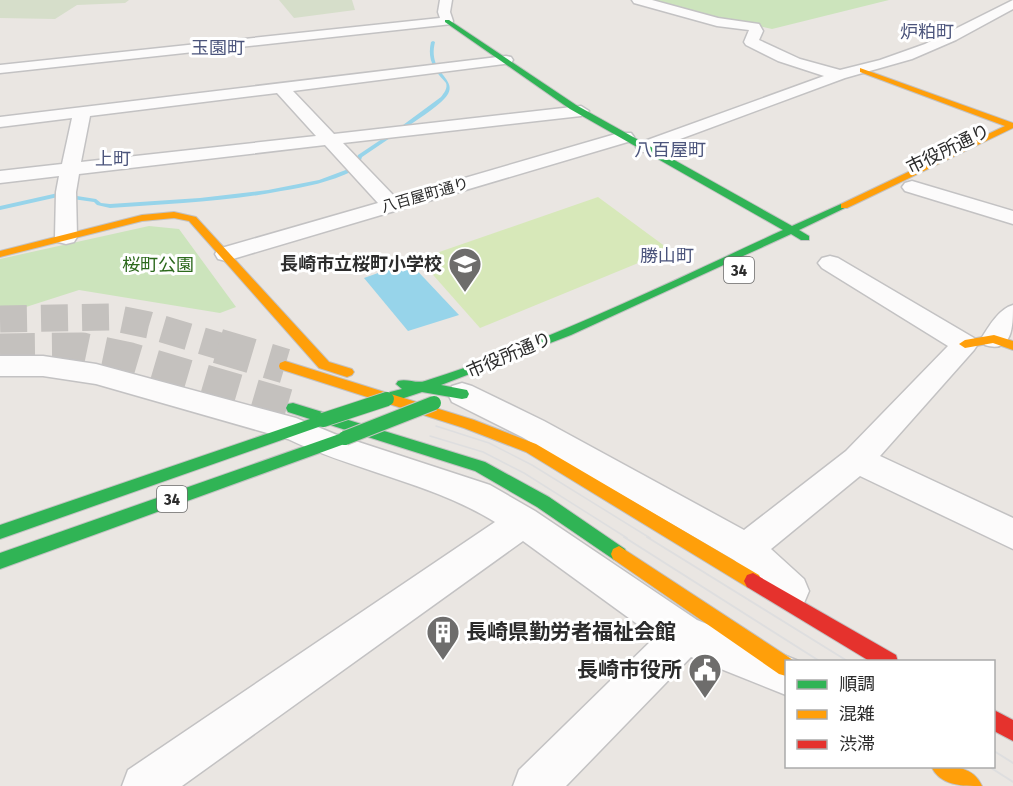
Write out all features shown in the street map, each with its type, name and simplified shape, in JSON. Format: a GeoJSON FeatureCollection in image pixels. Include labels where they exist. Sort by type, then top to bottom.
{"type":"FeatureCollection","features":[{"type":"Feature","properties":{"kind":"main road"},"geometry":{"type":"LineString","coordinates":[[447,21],[581,111],[805,238]]}},
{"type":"Feature","properties":{"kind":"main road"},"geometry":{"type":"LineString","coordinates":[[863,70],[1013,129]]}},
{"type":"Feature","properties":{"kind":"main road","name":"市役所通り"},"geometry":{"type":"LineString","coordinates":[[727,276],[912,187],[1013,129]]}},
{"type":"Feature","properties":{"kind":"main road","name":"市役所通り"},"geometry":{"type":"LineString","coordinates":[[0,561],[317,428],[389,387],[426,387],[623,306],[1013,129]]}},
{"type":"Feature","properties":{"kind":"main road"},"geometry":{"type":"LineString","coordinates":[[0,254],[142,218],[174,215],[192,219],[324,365],[389,387]]}},
{"type":"Feature","properties":{"kind":"main road"},"geometry":{"type":"LineString","coordinates":[[965,344],[1004,342]]}},
{"type":"Feature","properties":{"kind":"main road"},"geometry":{"type":"LineString","coordinates":[[285,366],[469,424],[531,448],[885,660]]}},
{"type":"Feature","properties":{"kind":"main road"},"geometry":{"type":"LineString","coordinates":[[426,387],[460,394]]}},
{"type":"Feature","properties":{"kind":"main road","name":"市役所通り"},"geometry":{"type":"LineString","coordinates":[[0,532],[317,428],[460,394]]}},
{"type":"Feature","properties":{"kind":"main road"},"geometry":{"type":"LineString","coordinates":[[317,428],[480,466],[543,502],[785,666]]}},
{"type":"Feature","properties":{"kind":"main road"},"geometry":{"type":"LineString","coordinates":[[995,721],[1013,731]]}},
{"type":"Feature","properties":{"kind":"main road"},"geometry":{"type":"LineString","coordinates":[[944,768],[971,786]]}},
{"type":"Feature","properties":{"kind":"street"},"geometry":{"type":"LineString","coordinates":[[0,69],[447,21],[444,12],[446,0]]}},
{"type":"Feature","properties":{"kind":"street"},"geometry":{"type":"LineString","coordinates":[[639,0],[717,22],[754,27],[756,31],[751,42]]}},
{"type":"Feature","properties":{"kind":"street"},"geometry":{"type":"LineString","coordinates":[[645,147],[958,34],[1013,4]]}},
{"type":"Feature","properties":{"kind":"street"},"geometry":{"type":"LineString","coordinates":[[705,34],[751,42],[776,56],[809,68],[840,75]]}},
{"type":"Feature","properties":{"kind":"street"},"geometry":{"type":"LineString","coordinates":[[0,122],[506,60]]}},
{"type":"Feature","properties":{"kind":"street"},"geometry":{"type":"LineString","coordinates":[[281,88],[391,205]]}},
{"type":"Feature","properties":{"kind":"street"},"geometry":{"type":"LineString","coordinates":[[0,177],[581,111]]}},
{"type":"Feature","properties":{"kind":"street"},"geometry":{"type":"LineString","coordinates":[[66,237],[66,195],[82,112]]}},
{"type":"Feature","properties":{"kind":"street","name":"八百屋町通り"},"geometry":{"type":"LineString","coordinates":[[226,255],[626,137]]}},
{"type":"Feature","properties":{"kind":"street"},"geometry":{"type":"LineString","coordinates":[[912,187],[1013,218]]}},
{"type":"Feature","properties":{"kind":"street"},"geometry":{"type":"LineString","coordinates":[[746,549],[857,460],[965,344],[830,263]]}},
{"type":"Feature","properties":{"kind":"street"},"geometry":{"type":"LineString","coordinates":[[1004,342],[1013,313]]}},
{"type":"Feature","properties":{"kind":"street"},"geometry":{"type":"LineString","coordinates":[[0,366],[43,366],[96,374],[317,428],[478,495],[524,522],[685,635],[785,675]]}},
{"type":"Feature","properties":{"kind":"street"},"geometry":{"type":"LineString","coordinates":[[460,394],[533,429],[746,549],[834,631]]}},
{"type":"Feature","properties":{"kind":"street"},"geometry":{"type":"LineString","coordinates":[[857,460],[1013,534]]}},
{"type":"Feature","properties":{"kind":"street"},"geometry":{"type":"LineString","coordinates":[[160,781],[524,522]]}},
{"type":"Feature","properties":{"kind":"street"},"geometry":{"type":"LineString","coordinates":[[535,786],[685,635]]}},
{"type":"Feature","properties":{"kind":"green space"},"geometry":{"type":"Polygon","coordinates":[[[0,0],[129,0],[125,3],[77,5],[55,19],[0,18],[0,0]]]}},
{"type":"Feature","properties":{"kind":"green space"},"geometry":{"type":"Polygon","coordinates":[[[279,0],[352,0],[355,10],[294,18],[279,0]]]}},
{"type":"Feature","properties":{"kind":"green space"},"geometry":{"type":"Polygon","coordinates":[[[641,0],[889,0],[772,29],[641,0]]]}},
{"type":"Feature","properties":{"kind":"green space"},"geometry":{"type":"Polygon","coordinates":[[[598,197],[670,250],[480,328],[419,259],[598,197]]]}},
{"type":"Feature","properties":{"kind":"green space","name":"桜町公園"},"geometry":{"type":"Polygon","coordinates":[[[149,226],[179,229],[236,307],[220,313],[79,290],[26,307],[0,308],[0,259],[149,226]]]}},
{"type":"Feature","properties":{"kind":"water"},"geometry":{"type":"Polygon","coordinates":[[[409,262],[459,315],[408,331],[364,278],[409,262]]]}},
{"type":"Feature","properties":{"kind":"waterway"},"geometry":{"type":"LineString","coordinates":[[401,129],[443,98],[448,91],[448,83],[432,59],[433,42]]}},
{"type":"Feature","properties":{"kind":"waterway"},"geometry":{"type":"LineString","coordinates":[[357,165],[360,156],[390,136]]}},
{"type":"Feature","properties":{"kind":"waterway"},"geometry":{"type":"LineString","coordinates":[[0,208],[58,195],[96,201],[99,204],[110,206],[223,198],[306,185],[351,170]]}},
{"type":"Feature","properties":{"kind":"tunnel"},"geometry":{"type":"LineString","coordinates":[[0,319],[110,317],[149,325],[223,347]]}},
{"type":"Feature","properties":{"kind":"tunnel"},"geometry":{"type":"LineString","coordinates":[[218,346],[285,366]]}},
{"type":"Feature","properties":{"kind":"tunnel"},"geometry":{"type":"LineString","coordinates":[[0,351],[82,350],[130,360],[293,408]]}},
{"type":"Feature","properties":{"kind":"tram line"},"geometry":{"type":"LineString","coordinates":[[436,426],[489,443],[532,465],[650,538]]}},
{"type":"Feature","properties":{"kind":"tram line"},"geometry":{"type":"LineString","coordinates":[[430,436],[483,452],[524,473],[627,538]]}},
{"type":"Feature","properties":{"kind":"tram line"},"geometry":{"type":"LineString","coordinates":[[624,537],[818,660]]}},
{"type":"Feature","properties":{"kind":"tram line"},"geometry":{"type":"LineString","coordinates":[[647,537],[846,660]]}},
{"type":"Feature","properties":{"kind":"tram line"},"geometry":{"type":"LineString","coordinates":[[995,752],[1013,763]]}},
{"type":"Feature","properties":{"kind":"tram line"},"geometry":{"type":"LineString","coordinates":[[991,768],[1013,782]]}},
{"type":"Feature","properties":{"kind":"traffic: fast"},"geometry":{"type":"LineString","coordinates":[[447,21],[573,107],[805,238]]}},
{"type":"Feature","properties":{"kind":"traffic: fast"},"geometry":{"type":"LineString","coordinates":[[395,396],[453,377],[566,332],[844,206]]}},
{"type":"Feature","properties":{"kind":"traffic: fast"},"geometry":{"type":"LineString","coordinates":[[403,384],[462,394]]}},
{"type":"Feature","properties":{"kind":"traffic: fast"},"geometry":{"type":"LineString","coordinates":[[323,420],[387,399]]}},
{"type":"Feature","properties":{"kind":"traffic: fast"},"geometry":{"type":"LineString","coordinates":[[345,438],[434,403]]}},
{"type":"Feature","properties":{"kind":"traffic: fast"},"geometry":{"type":"LineString","coordinates":[[293,408],[480,466],[543,502],[619,554]]}},
{"type":"Feature","properties":{"kind":"traffic: fast"},"geometry":{"type":"LineString","coordinates":[[0,532],[323,420]]}},
{"type":"Feature","properties":{"kind":"traffic: fast"},"geometry":{"type":"LineString","coordinates":[[0,561],[345,438]]}},
{"type":"Feature","properties":{"kind":"traffic: slow"},"geometry":{"type":"LineString","coordinates":[[863,70],[1013,126]]}},
{"type":"Feature","properties":{"kind":"traffic: slow"},"geometry":{"type":"LineString","coordinates":[[844,206],[1013,125]]}},
{"type":"Feature","properties":{"kind":"traffic: slow"},"geometry":{"type":"LineString","coordinates":[[0,254],[142,218],[174,215],[192,219],[324,365],[347,372]]}},
{"type":"Feature","properties":{"kind":"traffic: slow"},"geometry":{"type":"LineString","coordinates":[[965,344],[994,339],[1013,346]]}},
{"type":"Feature","properties":{"kind":"traffic: slow"},"geometry":{"type":"LineString","coordinates":[[285,366],[469,424],[531,448],[753,581]]}},
{"type":"Feature","properties":{"kind":"traffic: slow"},"geometry":{"type":"LineString","coordinates":[[619,554],[785,666]]}},
{"type":"Feature","properties":{"kind":"traffic: slow"},"geometry":{"type":"LineString","coordinates":[[944,768],[971,786]]}},
{"type":"Feature","properties":{"kind":"traffic: jam"},"geometry":{"type":"LineString","coordinates":[[753,581],[886,660]]}},
{"type":"Feature","properties":{"kind":"traffic: jam"},"geometry":{"type":"LineString","coordinates":[[995,721],[1013,731]]}},
{"type":"Feature","properties":{"kind":"place","name":"長崎市立桜町小学校"},"geometry":{"type":"Point","coordinates":[465,293]}},
{"type":"Feature","properties":{"kind":"place","name":"長崎県勤労者福祉会館"},"geometry":{"type":"Point","coordinates":[443,661]}},
{"type":"Feature","properties":{"kind":"place","name":"長崎市役所"},"geometry":{"type":"Point","coordinates":[705,699]}},
{"type":"Feature","properties":{"kind":"district","name":"炉粕町"},"geometry":{"type":"Point","coordinates":[927,32]}},
{"type":"Feature","properties":{"kind":"district","name":"玉園町"},"geometry":{"type":"Point","coordinates":[218,48]}},
{"type":"Feature","properties":{"kind":"district","name":"八百屋町"},"geometry":{"type":"Point","coordinates":[670,150]}},
{"type":"Feature","properties":{"kind":"district","name":"上町"},"geometry":{"type":"Point","coordinates":[113,159]}},
{"type":"Feature","properties":{"kind":"district","name":"勝山町"},"geometry":{"type":"Point","coordinates":[667,256]}}]}
